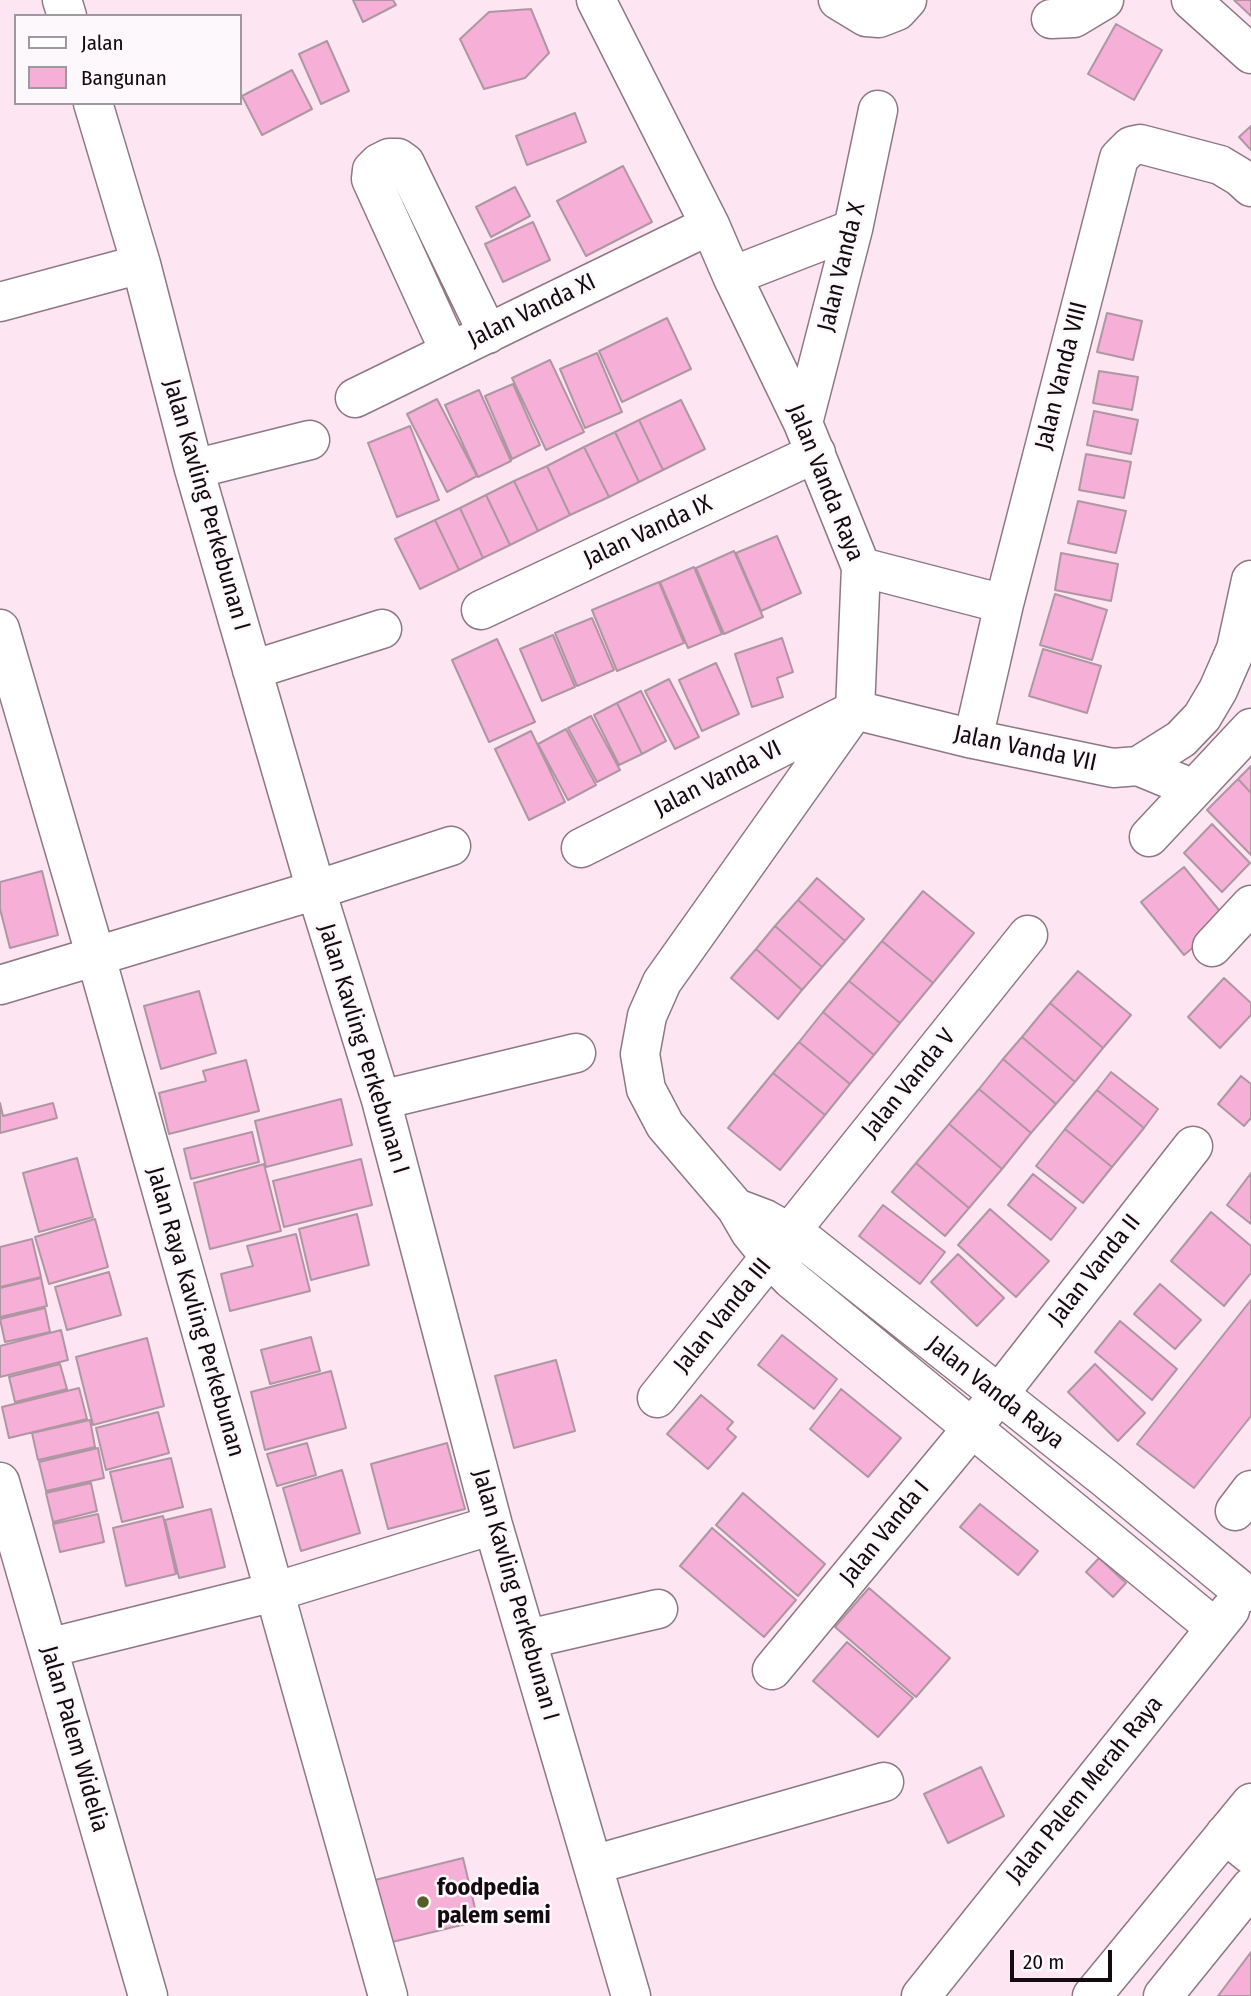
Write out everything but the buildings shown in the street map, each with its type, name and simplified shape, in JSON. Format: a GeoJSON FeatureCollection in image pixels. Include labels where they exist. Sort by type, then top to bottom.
{"type":"FeatureCollection","features":[{"type":"Feature","properties":{"kind":"street","name":"Jalan Vanda Raya"},"geometry":{"type":"LineString","coordinates":[[596,0],[710,225],[810,438],[861,568],[855,710],[662,982],[647,1016],[640,1054],[646,1088],[665,1125],[736,1208],[750,1233],[780,1245],[809,1244],[997,1395],[1248,1589]]}},
{"type":"Feature","properties":{"kind":"street"},"geometry":{"type":"LineString","coordinates":[[838,0],[866,17],[879,18],[897,11],[907,0]]}},
{"type":"Feature","properties":{"kind":"street"},"geometry":{"type":"LineString","coordinates":[[1051,19],[1074,18],[1104,0]]}},
{"type":"Feature","properties":{"kind":"street"},"geometry":{"type":"LineString","coordinates":[[1191,0],[1251,54]]}},
{"type":"Feature","properties":{"kind":"street","name":"Jalan Kavling Perkebunan I"},"geometry":{"type":"LineString","coordinates":[[94,105],[141,264],[194,469],[252,670],[381,1100],[493,1525],[631,1996]]}},
{"type":"Feature","properties":{"kind":"street","name":"Jalan Vanda X"},"geometry":{"type":"LineString","coordinates":[[810,438],[878,110]]}},
{"type":"Feature","properties":{"kind":"street","name":"Jalan Vanda VIII"},"geometry":{"type":"LineString","coordinates":[[973,739],[1004,604],[1119,158],[1131,146],[1140,144],[1220,165],[1251,187]]}},
{"type":"Feature","properties":{"kind":"street"},"geometry":{"type":"LineString","coordinates":[[450,350],[371,179],[372,170],[389,158],[398,158],[405,163],[488,334]]}},
{"type":"Feature","properties":{"kind":"street","name":"Jalan Vanda XI"},"geometry":{"type":"LineString","coordinates":[[355,398],[710,225]]}},
{"type":"Feature","properties":{"kind":"street"},"geometry":{"type":"LineString","coordinates":[[732,276],[853,229]]}},
{"type":"Feature","properties":{"kind":"street"},"geometry":{"type":"LineString","coordinates":[[0,302],[141,264]]}},
{"type":"Feature","properties":{"kind":"street","name":"Jalan Vanda IX"},"geometry":{"type":"LineString","coordinates":[[481,610],[810,438]]}},
{"type":"Feature","properties":{"kind":"street"},"geometry":{"type":"LineString","coordinates":[[194,469],[310,440]]}},
{"type":"Feature","properties":{"kind":"street"},"geometry":{"type":"LineString","coordinates":[[861,568],[1004,604]]}},
{"type":"Feature","properties":{"kind":"street"},"geometry":{"type":"LineString","coordinates":[[1138,766],[1181,739],[1202,717],[1218,690],[1236,649],[1251,580]]}},
{"type":"Feature","properties":{"kind":"street","name":"Jalan Raya Kavling Perkebunan"},"geometry":{"type":"LineString","coordinates":[[0,629],[96,957],[388,1996]]}},
{"type":"Feature","properties":{"kind":"street"},"geometry":{"type":"LineString","coordinates":[[252,670],[382,629]]}},
{"type":"Feature","properties":{"kind":"street","name":"Jalan Vanda VII"},"geometry":{"type":"LineString","coordinates":[[855,710],[973,739],[1113,768],[1138,766],[1194,789]]}},
{"type":"Feature","properties":{"kind":"street","name":"Jalan Vanda VI"},"geometry":{"type":"LineString","coordinates":[[581,848],[855,710]]}},
{"type":"Feature","properties":{"kind":"street"},"geometry":{"type":"LineString","coordinates":[[1149,838],[1251,728]]}},
{"type":"Feature","properties":{"kind":"street"},"geometry":{"type":"LineString","coordinates":[[0,985],[316,890],[451,846]]}},
{"type":"Feature","properties":{"kind":"street"},"geometry":{"type":"LineString","coordinates":[[1212,947],[1251,905]]}},
{"type":"Feature","properties":{"kind":"street","name":"Jalan Vanda V"},"geometry":{"type":"LineString","coordinates":[[780,1245],[1028,935]]}},
{"type":"Feature","properties":{"kind":"street"},"geometry":{"type":"LineString","coordinates":[[381,1100],[576,1053]]}},
{"type":"Feature","properties":{"kind":"street","name":"Jalan Vanda II"},"geometry":{"type":"LineString","coordinates":[[997,1395],[1193,1146]]}},
{"type":"Feature","properties":{"kind":"street","name":"Jalan Vanda Raya"},"geometry":{"type":"LineString","coordinates":[[780,1245],[791,1279],[1215,1628]]}},
{"type":"Feature","properties":{"kind":"street","name":"Jalan Vanda III"},"geometry":{"type":"LineString","coordinates":[[657,1398],[780,1245]]}},
{"type":"Feature","properties":{"kind":"street","name":"Jalan Vanda I"},"geometry":{"type":"LineString","coordinates":[[772,1670],[997,1395]]}},
{"type":"Feature","properties":{"kind":"street","name":"Jalan Palem Widelia"},"geometry":{"type":"LineString","coordinates":[[0,1482],[149,1996]]}},
{"type":"Feature","properties":{"kind":"street"},"geometry":{"type":"LineString","coordinates":[[48,1648],[274,1592],[493,1525]]}},
{"type":"Feature","properties":{"kind":"street","name":"Jalan Palem Merah Raya"},"geometry":{"type":"LineString","coordinates":[[921,1996],[1248,1589]]}},
{"type":"Feature","properties":{"kind":"street"},"geometry":{"type":"LineString","coordinates":[[528,1639],[658,1609]]}},
{"type":"Feature","properties":{"kind":"street"},"geometry":{"type":"LineString","coordinates":[[593,1865],[884,1782]]}},
{"type":"Feature","properties":{"kind":"street"},"geometry":{"type":"LineString","coordinates":[[1107,1990],[1238,1845],[1251,1803]]}},
{"type":"Feature","properties":{"kind":"street"},"geometry":{"type":"LineString","coordinates":[[1163,1996],[1251,1887]]}},
{"type":"Feature","properties":{"kind":"place","name":"foodpedia palem semi"},"geometry":{"type":"Point","coordinates":[423,1902]}}]}
